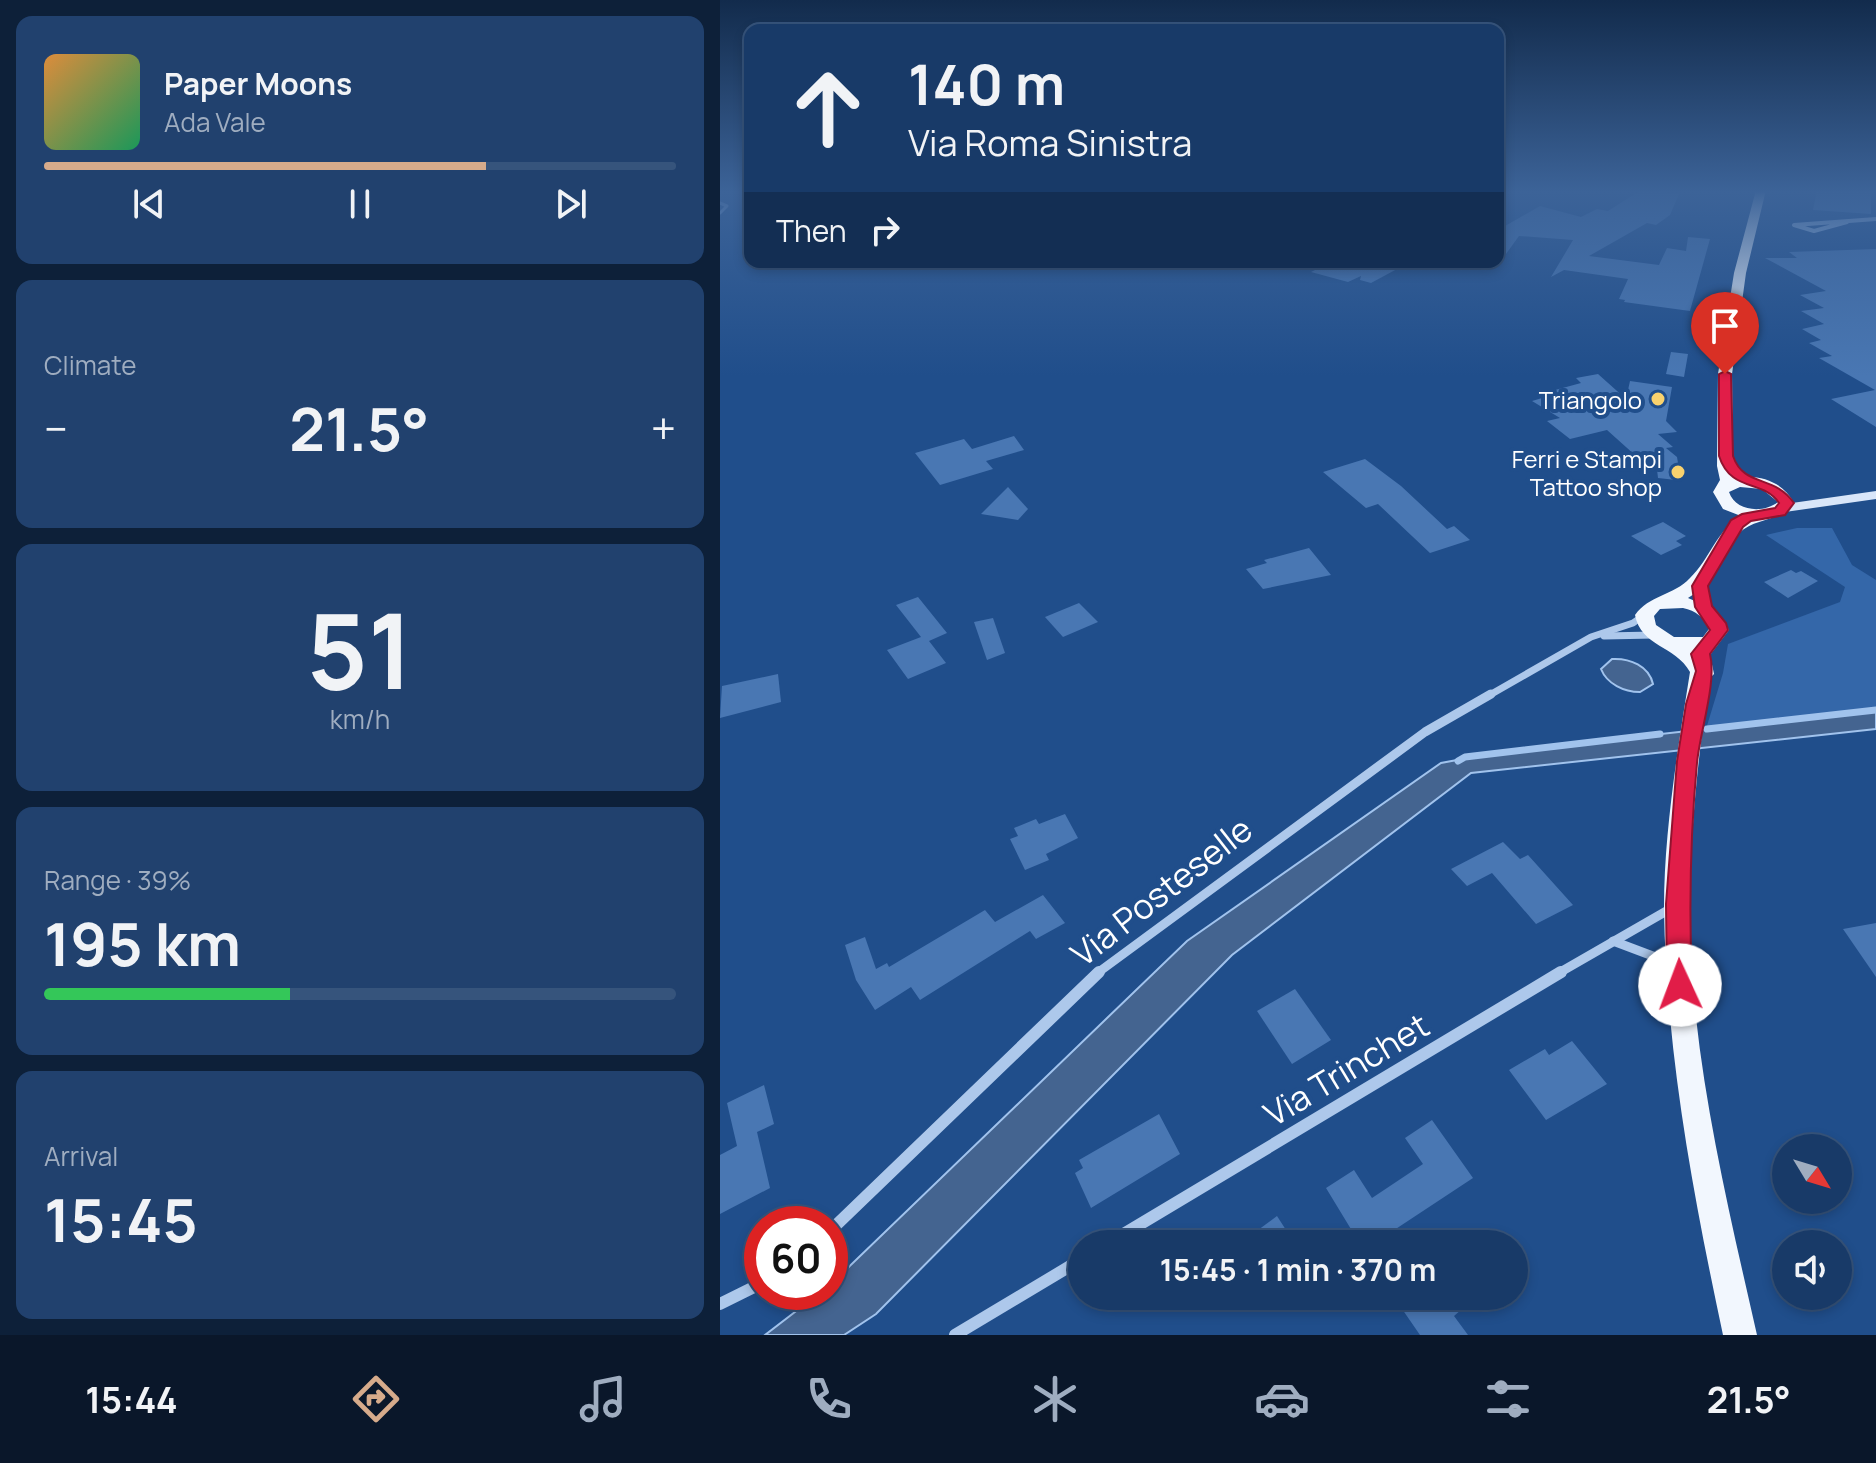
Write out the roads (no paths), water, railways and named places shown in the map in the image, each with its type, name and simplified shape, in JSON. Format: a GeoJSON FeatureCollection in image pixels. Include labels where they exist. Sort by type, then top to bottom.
{"type":"FeatureCollection","features":[{"type":"Feature","properties":{"kind":"main road"},"geometry":{"type":"LineString","coordinates":[[1728,535],[1725,374],[1745,252]]}},
{"type":"Feature","properties":{"kind":"main road"},"geometry":{"type":"LineString","coordinates":[[1710,642],[1690,646],[1656,636],[1648,629],[1644,615],[1654,604],[1690,591],[1701,580],[1728,535],[1742,520],[1763,514],[1782,500],[1731,470],[1726,456]]}},
{"type":"Feature","properties":{"kind":"main road"},"geometry":{"type":"LineString","coordinates":[[1725,495],[1749,482]]}},
{"type":"Feature","properties":{"kind":"main road"},"geometry":{"type":"LineString","coordinates":[[1725,495],[1742,511],[1763,514]]}},
{"type":"Feature","properties":{"kind":"main road"},"geometry":{"type":"LineString","coordinates":[[1694,712],[1705,671],[1700,654],[1719,630],[1701,602],[1701,580]]}},
{"type":"Feature","properties":{"kind":"main road"},"geometry":{"type":"LineString","coordinates":[[1665,601],[1690,604],[1711,615]]}},
{"type":"Feature","properties":{"kind":"main road"},"geometry":{"type":"LineString","coordinates":[[1676,644],[1691,656],[1700,670],[1687,761],[1677,904],[1681,1004],[1708,1191],[1740,1335]]}},
{"type":"Feature","properties":{"kind":"street"},"geometry":{"type":"LineString","coordinates":[[1782,500],[1876,495]]}},
{"type":"Feature","properties":{"kind":"street","name":"Via Posteselle"},"geometry":{"type":"LineString","coordinates":[[848,1213],[1084,984],[1144,937],[1425,732],[1596,634],[1633,623],[1644,615]]}},
{"type":"Feature","properties":{"kind":"street","name":"Via Posteselle"},"geometry":{"type":"LineString","coordinates":[[1570,650],[1605,636],[1656,636]]}},
{"type":"Feature","properties":{"kind":"street","name":"Via Trinchet"},"geometry":{"type":"LineString","coordinates":[[1130,1230],[1677,904]]}},
{"type":"Feature","properties":{"kind":"street"},"geometry":{"type":"LineString","coordinates":[[1613,941],[1633,946],[1678,966]]}},
{"type":"Feature","properties":{"kind":"street"},"geometry":{"type":"LineString","coordinates":[[955,1335],[1068,1267]]}},
{"type":"Feature","properties":{"kind":"street"},"geometry":{"type":"LineString","coordinates":[[720,1304],[744,1292]]}},
{"type":"Feature","properties":{"kind":"waterway"},"geometry":{"type":"LineString","coordinates":[[1707,729],[1876,710]]}},
{"type":"Feature","properties":{"kind":"waterway"},"geometry":{"type":"LineString","coordinates":[[1458,761],[1465,757],[1660,734]]}},
{"type":"Feature","properties":{"kind":"place","name":"Triangolo"},"geometry":{"type":"Point","coordinates":[1658,399]}},
{"type":"Feature","properties":{"kind":"place","name":"Ferri e Stampi Tattoo shop"},"geometry":{"type":"Point","coordinates":[1678,472]}}]}
